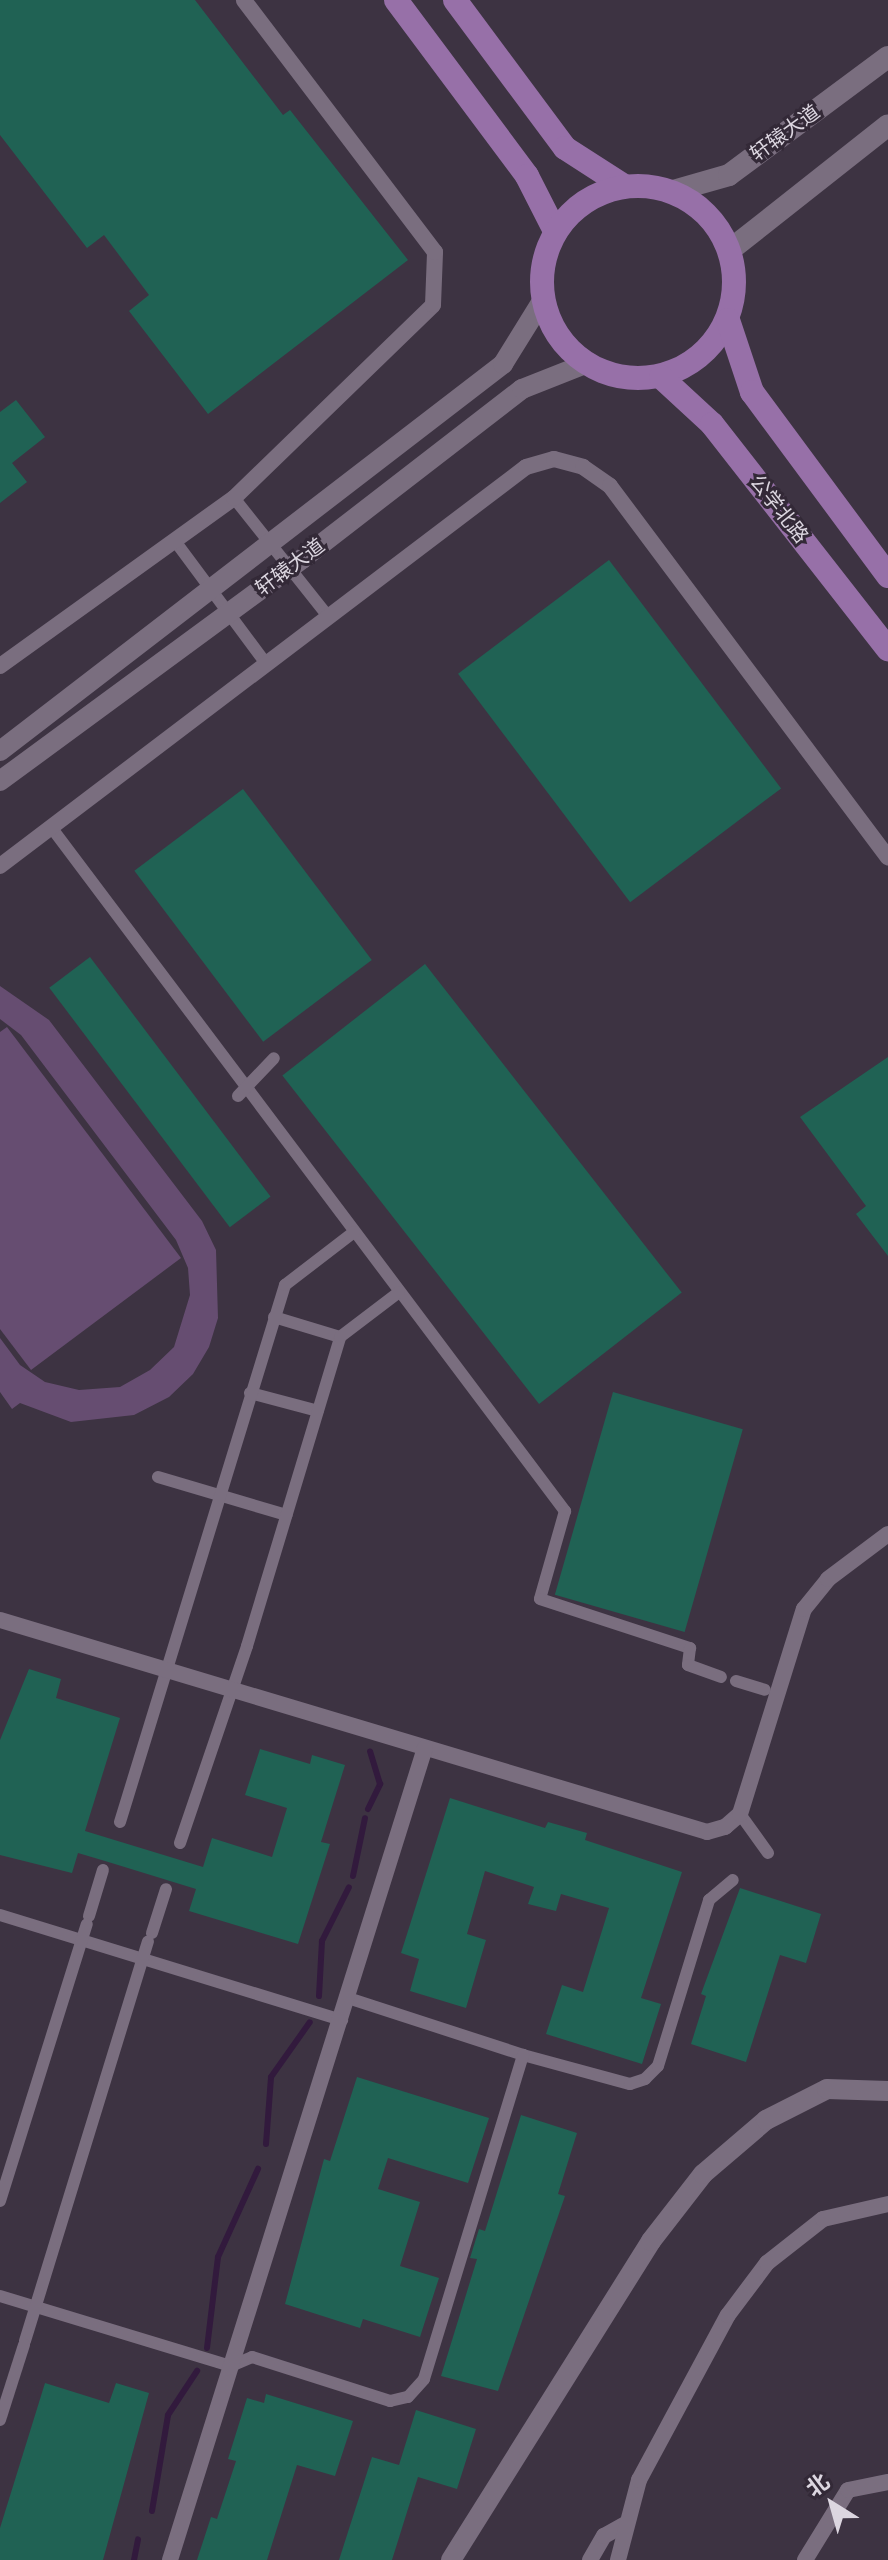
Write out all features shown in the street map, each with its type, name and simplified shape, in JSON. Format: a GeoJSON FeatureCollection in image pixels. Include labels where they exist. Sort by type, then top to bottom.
{"type":"FeatureCollection","features":[{"type":"Feature","properties":{"kind":"main road"},"geometry":{"type":"LineString","coordinates":[[396,0],[527,176],[555,231]]}},
{"type":"Feature","properties":{"kind":"main road"},"geometry":{"type":"LineString","coordinates":[[455,0],[565,148],[624,186]]}},
{"type":"Feature","properties":{"kind":"main road","name":"轩辕大道"},"geometry":{"type":"LineString","coordinates":[[673,191],[729,175],[888,57]]}},
{"type":"Feature","properties":{"kind":"main road"},"geometry":{"type":"LineString","coordinates":[[730,250],[888,125]]}},
{"type":"Feature","properties":{"kind":"main road"},"geometry":{"type":"LineString","coordinates":[[728,320],[701,356],[661,377],[608,375],[585,364],[557,337],[542,301],[541,276],[555,231],[585,201],[624,186],[673,191],[708,214],[730,250],[735,273],[728,320],[752,392],[888,576]]}},
{"type":"Feature","properties":{"kind":"main road","name":"公学北路"},"geometry":{"type":"LineString","coordinates":[[661,377],[712,424],[888,649]]}},
{"type":"Feature","properties":{"kind":"street"},"geometry":{"type":"LineString","coordinates":[[0,666],[234,498],[433,305],[435,252],[244,0]]}},
{"type":"Feature","properties":{"kind":"street","name":"轩辕大道"},"geometry":{"type":"LineString","coordinates":[[0,751],[503,364],[542,301]]}},
{"type":"Feature","properties":{"kind":"street","name":"轩辕大道"},"geometry":{"type":"LineString","coordinates":[[0,781],[302,559],[522,389],[585,364]]}},
{"type":"Feature","properties":{"kind":"street"},"geometry":{"type":"LineString","coordinates":[[0,866],[264,661],[526,467],[554,459],[583,467],[610,486],[885,849]]}},
{"type":"Feature","properties":{"kind":"street"},"geometry":{"type":"LineString","coordinates":[[234,498],[328,616]]}},
{"type":"Feature","properties":{"kind":"street"},"geometry":{"type":"LineString","coordinates":[[175,541],[264,661]]}},
{"type":"Feature","properties":{"kind":"street"},"geometry":{"type":"LineString","coordinates":[[51,827],[242,1091],[354,1232],[565,1511],[540,1599],[690,1648],[688,1665],[721,1677]]}},
{"type":"Feature","properties":{"kind":"street"},"geometry":{"type":"LineString","coordinates":[[242,1091],[274,1058]]}},
{"type":"Feature","properties":{"kind":"street"},"geometry":{"type":"LineString","coordinates":[[120,1822],[285,1285],[354,1232]]}},
{"type":"Feature","properties":{"kind":"street"},"geometry":{"type":"LineString","coordinates":[[180,1843],[231,1690],[340,1337],[399,1292]]}},
{"type":"Feature","properties":{"kind":"street"},"geometry":{"type":"LineString","coordinates":[[274,1317],[340,1337]]}},
{"type":"Feature","properties":{"kind":"street"},"geometry":{"type":"LineString","coordinates":[[250,1393],[318,1411]]}},
{"type":"Feature","properties":{"kind":"street"},"geometry":{"type":"LineString","coordinates":[[158,1477],[286,1515]]}},
{"type":"Feature","properties":{"kind":"street"},"geometry":{"type":"LineString","coordinates":[[0,1620],[690,1831],[725,1827],[740,1814],[804,1609],[828,1579],[888,1534]]}},
{"type":"Feature","properties":{"kind":"street"},"geometry":{"type":"LineString","coordinates":[[736,1681],[765,1690]]}},
{"type":"Feature","properties":{"kind":"street"},"geometry":{"type":"LineString","coordinates":[[170,2560],[425,1748]]}},
{"type":"Feature","properties":{"kind":"street"},"geometry":{"type":"LineString","coordinates":[[740,1814],[768,1853]]}},
{"type":"Feature","properties":{"kind":"street"},"geometry":{"type":"LineString","coordinates":[[0,2201],[103,1870]]}},
{"type":"Feature","properties":{"kind":"street"},"geometry":{"type":"LineString","coordinates":[[348,1998],[523,2055],[630,2084],[645,2079],[658,2066],[709,1900],[733,1880]]}},
{"type":"Feature","properties":{"kind":"street"},"geometry":{"type":"LineString","coordinates":[[0,2420],[166,1889]]}},
{"type":"Feature","properties":{"kind":"street"},"geometry":{"type":"LineString","coordinates":[[0,1915],[342,2020]]}},
{"type":"Feature","properties":{"kind":"street"},"geometry":{"type":"LineString","coordinates":[[0,2296],[231,2366],[252,2357],[390,2401],[408,2397],[424,2379],[523,2055]]}},
{"type":"Feature","properties":{"kind":"street"},"geometry":{"type":"LineString","coordinates":[[451,2560],[651,2241],[703,2174],[766,2120],[827,2089],[888,2091]]}},
{"type":"Feature","properties":{"kind":"street"},"geometry":{"type":"LineString","coordinates":[[618,2560],[626,2543],[624,2525],[639,2480],[713,2343],[767,2263],[823,2219],[888,2204]]}},
{"type":"Feature","properties":{"kind":"street"},"geometry":{"type":"LineString","coordinates":[[805,2560],[848,2490],[888,2482]]}},
{"type":"Feature","properties":{"kind":"street"},"geometry":{"type":"LineString","coordinates":[[590,2560],[604,2536],[624,2525]]}},
{"type":"Feature","properties":{"kind":"shaded area"},"geometry":{"type":"Polygon","coordinates":[[[0,986],[49,1020],[202,1221],[216,1250],[218,1318],[209,1347],[193,1374],[169,1397],[134,1415],[71,1422],[20,1403],[12,1409],[0,1392],[0,1338],[20,1365],[45,1382],[79,1390],[120,1387],[150,1370],[174,1347],[190,1295],[188,1268],[176,1240],[21,1035],[0,1019],[0,986]]]}},
{"type":"Feature","properties":{"kind":"shaded area"},"geometry":{"type":"Polygon","coordinates":[[[7,1027],[181,1258],[31,1370],[0,1329],[0,1032],[7,1027]]]}},
{"type":"Feature","properties":{"kind":"building"},"geometry":{"type":"Polygon","coordinates":[[[0,0],[195,0],[283,115],[290,110],[408,260],[208,414],[129,311],[149,295],[104,235],[87,248],[0,135],[0,0]]]}},
{"type":"Feature","properties":{"kind":"building"},"geometry":{"type":"Polygon","coordinates":[[[16,400],[45,437],[12,463],[27,482],[0,503],[0,412],[16,400]]]}},
{"type":"Feature","properties":{"kind":"building"},"geometry":{"type":"Polygon","coordinates":[[[609,560],[781,788],[630,902],[458,674],[609,560]]]}},
{"type":"Feature","properties":{"kind":"building"},"geometry":{"type":"Polygon","coordinates":[[[243,789],[372,960],[263,1042],[134,871],[243,789]]]}},
{"type":"Feature","properties":{"kind":"building"},"geometry":{"type":"Polygon","coordinates":[[[90,957],[271,1197],[230,1227],[49,988],[90,957]]]}},
{"type":"Feature","properties":{"kind":"building"},"geometry":{"type":"Polygon","coordinates":[[[425,964],[682,1293],[539,1404],[282,1075],[425,964]]]}},
{"type":"Feature","properties":{"kind":"building"},"geometry":{"type":"Polygon","coordinates":[[[888,1057],[888,1256],[856,1214],[866,1206],[800,1117],[888,1057]]]}},
{"type":"Feature","properties":{"kind":"building"},"geometry":{"type":"Polygon","coordinates":[[[613,1392],[743,1429],[685,1632],[555,1595],[613,1392]]]}},
{"type":"Feature","properties":{"kind":"building"},"geometry":{"type":"Polygon","coordinates":[[[29,1669],[61,1679],[56,1698],[120,1718],[85,1831],[203,1867],[212,1838],[272,1857],[287,1808],[245,1795],[260,1749],[310,1764],[312,1755],[345,1765],[321,1842],[330,1844],[298,1944],[189,1911],[196,1889],[105,1861],[78,1853],[72,1873],[0,1855],[0,1740],[29,1669]]]}},
{"type":"Feature","properties":{"kind":"building"},"geometry":{"type":"Polygon","coordinates":[[[450,1798],[545,1828],[548,1822],[587,1833],[585,1840],[682,1872],[641,1998],[661,2004],[642,2064],[546,2034],[562,1985],[583,1992],[609,1908],[561,1894],[556,1911],[528,1904],[534,1887],[485,1871],[467,1934],[486,1940],[466,2008],[410,1991],[419,1959],[401,1953],[450,1798]]]}},
{"type":"Feature","properties":{"kind":"building"},"geometry":{"type":"Polygon","coordinates":[[[740,1888],[821,1914],[806,1963],[780,1955],[746,2062],[691,2044],[706,1996],[701,1994],[740,1888]]]}},
{"type":"Feature","properties":{"kind":"building"},"geometry":{"type":"Polygon","coordinates":[[[357,2077],[489,2118],[468,2183],[388,2158],[378,2189],[420,2202],[400,2266],[439,2278],[420,2337],[363,2319],[360,2328],[285,2304],[324,2159],[330,2161],[357,2077]]]}},
{"type":"Feature","properties":{"kind":"building"},"geometry":{"type":"Polygon","coordinates":[[[521,2115],[577,2133],[558,2194],[565,2196],[498,2391],[441,2376],[477,2259],[470,2258],[479,2229],[485,2231],[521,2115]]]}},
{"type":"Feature","properties":{"kind":"building"},"geometry":{"type":"Polygon","coordinates":[[[45,2383],[109,2403],[116,2383],[149,2393],[103,2560],[0,2560],[0,2528],[45,2383]]]}},
{"type":"Feature","properties":{"kind":"building"},"geometry":{"type":"Polygon","coordinates":[[[266,2394],[353,2421],[335,2476],[297,2465],[267,2560],[197,2560],[211,2517],[217,2519],[236,2461],[228,2459],[247,2398],[264,2403],[266,2394]]]}},
{"type":"Feature","properties":{"kind":"building"},"geometry":{"type":"Polygon","coordinates":[[[416,2410],[476,2429],[457,2489],[418,2477],[392,2560],[339,2560],[372,2457],[399,2465],[416,2410]]]}},
{"type":"Feature","properties":{"kind":"waterway"},"geometry":{"type":"LineString","coordinates":[[368,1809],[380,1784],[370,1751]]}},
{"type":"Feature","properties":{"kind":"waterway"},"geometry":{"type":"LineString","coordinates":[[353,1876],[365,1818]]}},
{"type":"Feature","properties":{"kind":"waterway"},"geometry":{"type":"LineString","coordinates":[[319,1996],[322,1941],[349,1887]]}},
{"type":"Feature","properties":{"kind":"waterway"},"geometry":{"type":"LineString","coordinates":[[266,2144],[271,2077],[310,2022]]}},
{"type":"Feature","properties":{"kind":"waterway"},"geometry":{"type":"LineString","coordinates":[[207,2348],[218,2257],[258,2169]]}},
{"type":"Feature","properties":{"kind":"waterway"},"geometry":{"type":"LineString","coordinates":[[152,2511],[168,2415],[197,2371]]}},
{"type":"Feature","properties":{"kind":"waterway"},"geometry":{"type":"LineString","coordinates":[[134,2560],[138,2539]]}}]}
